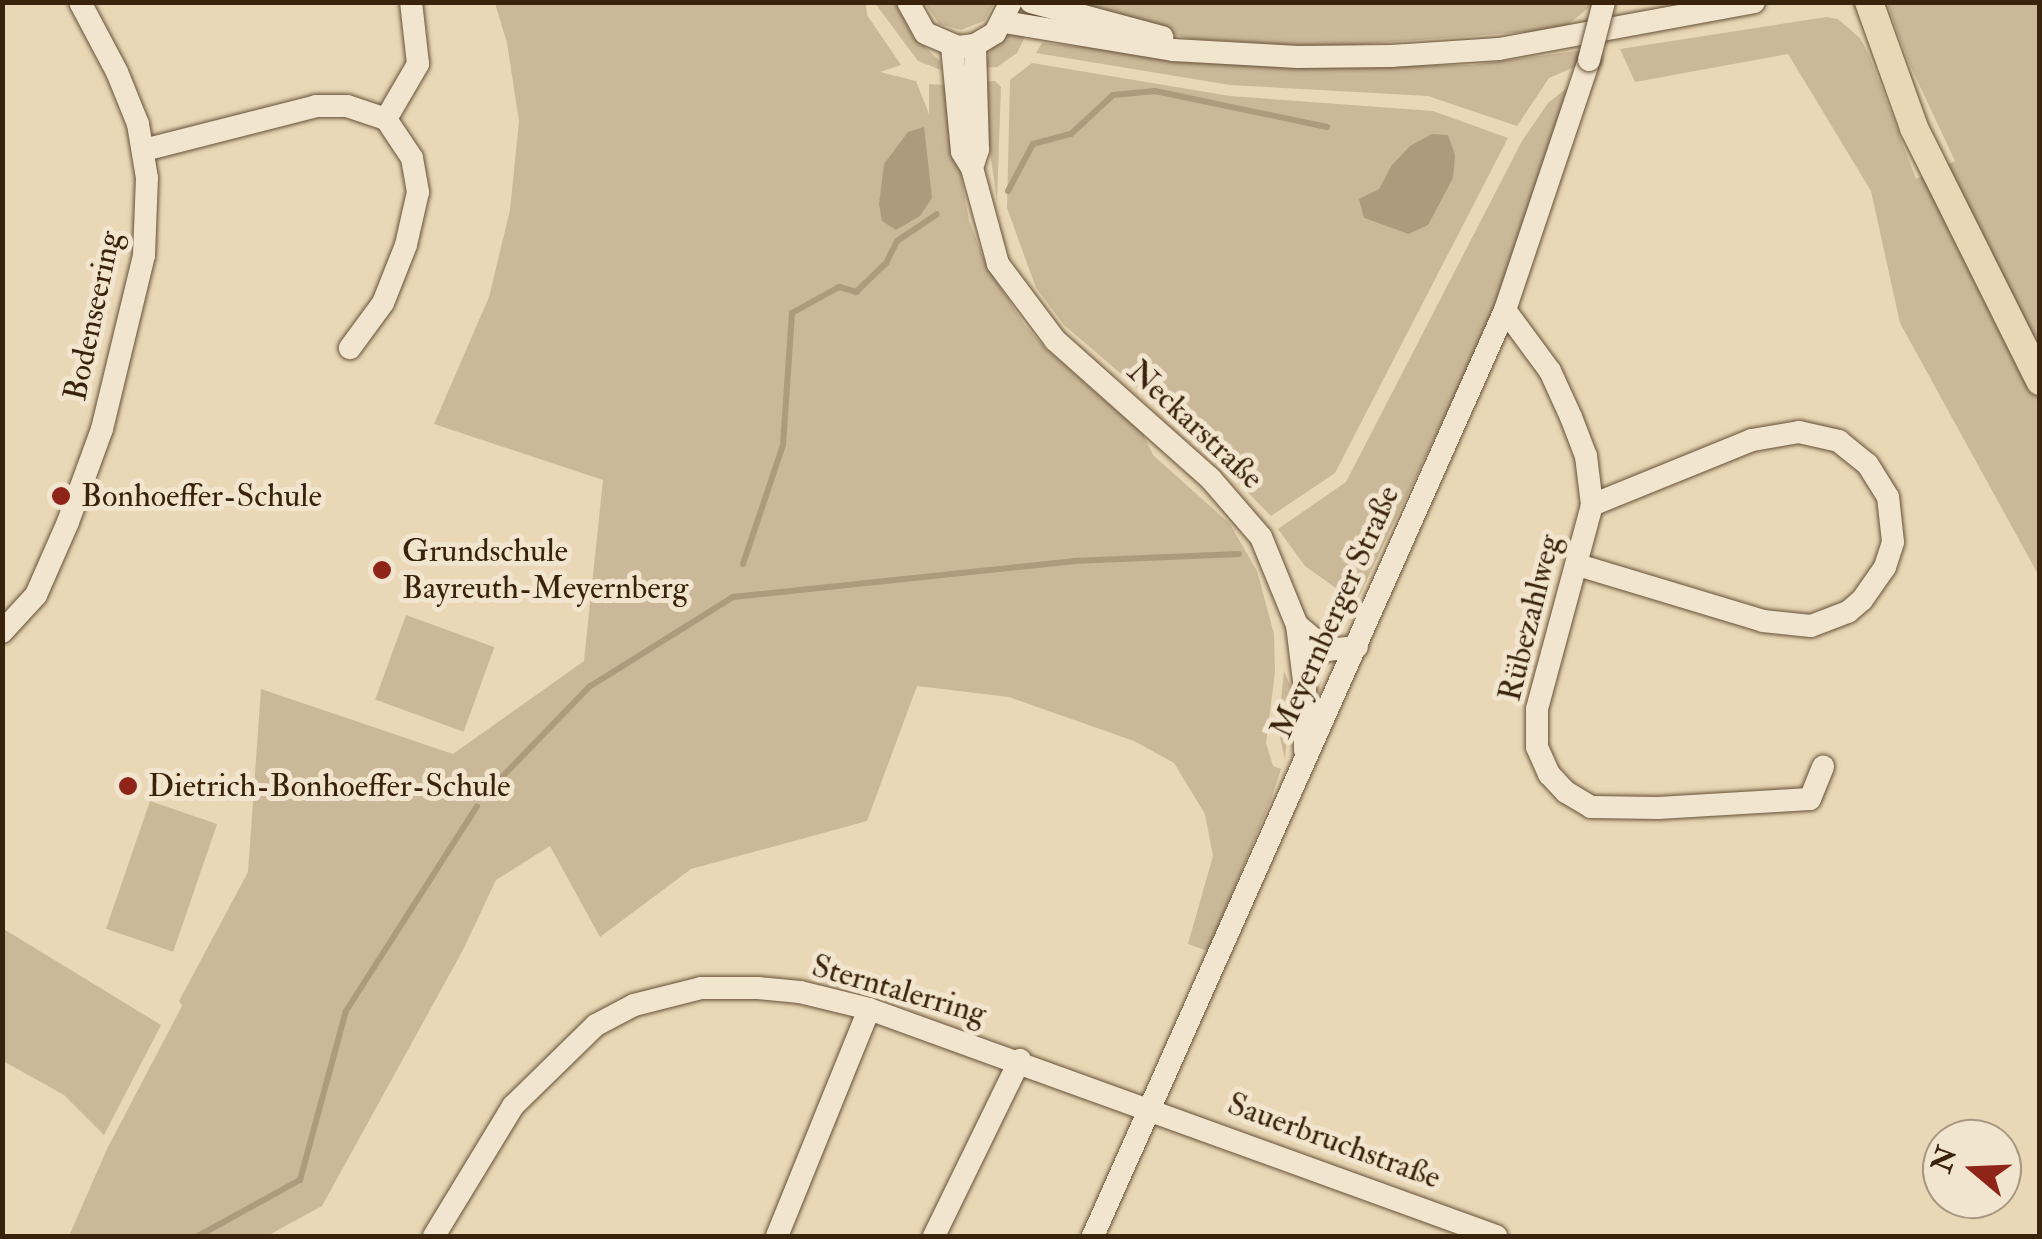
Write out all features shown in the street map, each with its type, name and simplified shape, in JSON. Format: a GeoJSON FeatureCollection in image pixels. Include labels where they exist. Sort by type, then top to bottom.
{"type":"FeatureCollection","features":[{"type":"Feature","properties":{"kind":"main road"},"geometry":{"type":"LineString","coordinates":[[1869,2],[1914,128],[2040,381]]}},
{"type":"Feature","properties":{"kind":"street","name":"Bodenseering"},"geometry":{"type":"LineString","coordinates":[[2,632],[30,604],[44,580],[102,429],[144,254],[144,150],[117,72],[80,2]]}},
{"type":"Feature","properties":{"kind":"street"},"geometry":{"type":"LineString","coordinates":[[386,118],[418,64],[412,2]]}},
{"type":"Feature","properties":{"kind":"street"},"geometry":{"type":"LineString","coordinates":[[908,2],[925,33],[964,46],[1008,12],[1126,45],[1298,57],[1498,48],[1754,2]]}},
{"type":"Feature","properties":{"kind":"street"},"geometry":{"type":"LineString","coordinates":[[1031,2],[1203,50]]}},
{"type":"Feature","properties":{"kind":"street","name":"Meyernberger Straße"},"geometry":{"type":"LineString","coordinates":[[1093,1236],[1505,310],[1589,60],[1604,2]]}},
{"type":"Feature","properties":{"kind":"street","name":"Neckarstraße"},"geometry":{"type":"LineString","coordinates":[[964,46],[978,149],[972,168],[990,243],[1012,288],[1055,340],[1238,507],[1268,551],[1297,626],[1305,690],[1305,759]]}},
{"type":"Feature","properties":{"kind":"street"},"geometry":{"type":"LineString","coordinates":[[144,150],[316,106],[347,106],[386,118],[412,158],[418,192],[406,245],[383,303],[350,348]]}},
{"type":"Feature","properties":{"kind":"street","name":"Rübezahlweg"},"geometry":{"type":"LineString","coordinates":[[1505,310],[1550,371],[1571,416],[1586,456],[1592,505],[1537,710],[1537,747],[1549,774],[1566,792],[1591,807],[1608,808],[1810,799],[1823,766]]}},
{"type":"Feature","properties":{"kind":"street"},"geometry":{"type":"LineString","coordinates":[[1578,565],[1762,621],[1811,626],[1848,612],[1862,600],[1885,567],[1892,542],[1888,496],[1867,464],[1839,442],[1799,432],[1752,440],[1592,505]]}},
{"type":"Feature","properties":{"kind":"street"},"geometry":{"type":"LineString","coordinates":[[1297,626],[1327,650],[1356,647]]}},
{"type":"Feature","properties":{"kind":"street","name":"Sterntalerring"},"geometry":{"type":"LineString","coordinates":[[434,1236],[513,1106],[596,1025],[634,1004],[701,988],[800,992],[870,1009],[1150,1109]]}},
{"type":"Feature","properties":{"kind":"street"},"geometry":{"type":"LineString","coordinates":[[777,1236],[870,1009]]}},
{"type":"Feature","properties":{"kind":"street"},"geometry":{"type":"LineString","coordinates":[[934,1236],[1020,1060]]}},
{"type":"Feature","properties":{"kind":"street","name":"Sauerbruchstraße"},"geometry":{"type":"LineString","coordinates":[[1150,1109],[1496,1236]]}},
{"type":"Feature","properties":{"kind":"shaded area"},"geometry":{"type":"Polygon","coordinates":[[[925,2],[994,3],[984,21],[961,30],[939,24],[925,2]]]}},
{"type":"Feature","properties":{"kind":"shaded area"},"geometry":{"type":"Polygon","coordinates":[[[495,3],[866,3],[867,15],[901,65],[880,72],[916,81],[929,114],[929,84],[945,85],[969,220],[986,265],[1024,324],[1046,349],[1143,434],[1153,455],[1230,524],[1257,571],[1274,634],[1275,672],[1266,743],[1273,766],[1281,769],[1271,800],[1208,951],[1188,944],[1213,856],[1205,814],[1174,763],[1134,741],[1009,697],[917,686],[867,821],[691,869],[600,937],[550,846],[496,880],[463,950],[322,1206],[267,1236],[69,1236],[107,1149],[182,1006],[179,1001],[248,872],[261,689],[453,754],[584,661],[603,480],[434,424],[489,297],[510,210],[519,121],[507,43],[495,3]]]}},
{"type":"Feature","properties":{"kind":"shaded area"},"geometry":{"type":"Polygon","coordinates":[[[875,3],[895,3],[913,36],[940,61],[941,70],[918,61],[875,3]]]}},
{"type":"Feature","properties":{"kind":"shaded area"},"geometry":{"type":"Polygon","coordinates":[[[1058,3],[1594,3],[1563,29],[1326,47],[1191,39],[1058,3]]]}},
{"type":"Feature","properties":{"kind":"shaded area"},"geometry":{"type":"Polygon","coordinates":[[[1887,3],[2039,3],[2039,576],[1900,323],[1871,191],[1788,54],[1635,82],[1620,49],[1826,17],[1838,19],[1860,38],[1869,55],[1916,179],[1955,161],[1909,63],[1887,3]]]}},
{"type":"Feature","properties":{"kind":"shaded area"},"geometry":{"type":"Polygon","coordinates":[[[1013,33],[1026,35],[1017,53],[997,67],[982,68],[994,44],[1013,33]]]}},
{"type":"Feature","properties":{"kind":"shaded area"},"geometry":{"type":"Polygon","coordinates":[[[1042,43],[1312,67],[1472,65],[1584,50],[1581,64],[1549,78],[1517,126],[1428,96],[1230,85],[1036,53],[1042,43]]]}},
{"type":"Feature","properties":{"kind":"shaded area"},"geometry":{"type":"Polygon","coordinates":[[[1032,63],[1230,96],[1433,111],[1508,138],[1335,473],[1271,516],[1187,430],[1064,325],[1036,288],[1007,208],[1010,80],[1032,63]],[[1391,166],[1364,218],[1408,234],[1391,166]]]}},
{"type":"Feature","properties":{"kind":"shaded area"},"geometry":{"type":"Polygon","coordinates":[[[995,81],[1001,87],[997,201],[980,82],[995,81]]]}},
{"type":"Feature","properties":{"kind":"shaded area"},"geometry":{"type":"Polygon","coordinates":[[[1576,81],[1496,309],[1351,613],[1343,610],[1340,591],[1305,566],[1278,529],[1346,482],[1522,141],[1548,103],[1576,81]]]}},
{"type":"Feature","properties":{"kind":"shaded area"},"geometry":{"type":"Polygon","coordinates":[[[924,127],[932,198],[920,216],[896,230],[882,221],[879,204],[884,164],[908,132],[924,127]]]}},
{"type":"Feature","properties":{"kind":"shaded area"},"geometry":{"type":"Polygon","coordinates":[[[1432,134],[1448,135],[1455,155],[1453,178],[1428,225],[1408,234],[1364,218],[1359,199],[1379,189],[1391,166],[1410,146],[1432,134]]]}},
{"type":"Feature","properties":{"kind":"shaded area"},"geometry":{"type":"Polygon","coordinates":[[[406,615],[494,647],[464,732],[375,700],[406,615]]]}},
{"type":"Feature","properties":{"kind":"shaded area"},"geometry":{"type":"Polygon","coordinates":[[[1284,671],[1291,687],[1285,759],[1278,729],[1284,671]]]}},
{"type":"Feature","properties":{"kind":"shaded area"},"geometry":{"type":"Polygon","coordinates":[[[150,801],[217,824],[173,952],[106,929],[150,801]]]}},
{"type":"Feature","properties":{"kind":"shaded area"},"geometry":{"type":"Polygon","coordinates":[[[2,928],[161,1025],[104,1135],[64,1095],[3,1061],[2,928]]]}},
{"type":"Feature","properties":{"kind":"waterway"},"geometry":{"type":"LineString","coordinates":[[1008,191],[1033,144],[1071,134],[1113,95],[1155,91],[1327,127]]}},
{"type":"Feature","properties":{"kind":"waterway"},"geometry":{"type":"LineString","coordinates":[[743,564],[783,445],[792,313],[839,287],[856,292],[886,263],[897,241],[937,214]]}},
{"type":"Feature","properties":{"kind":"waterway"},"geometry":{"type":"LineString","coordinates":[[503,776],[589,687],[733,597],[1073,561],[1239,554]]}},
{"type":"Feature","properties":{"kind":"waterway"},"geometry":{"type":"LineString","coordinates":[[198,1236],[300,1180],[346,1011],[477,806]]}},
{"type":"Feature","properties":{"kind":"place","name":"Bonhoeffer-Schule"},"geometry":{"type":"Point","coordinates":[61,496]}},
{"type":"Feature","properties":{"kind":"place","name":"Grundschule Bayreuth-Meyernberg"},"geometry":{"type":"Point","coordinates":[382,570]}},
{"type":"Feature","properties":{"kind":"place","name":"Dietrich-Bonhoeffer-Schule"},"geometry":{"type":"Point","coordinates":[128,786]}}]}
